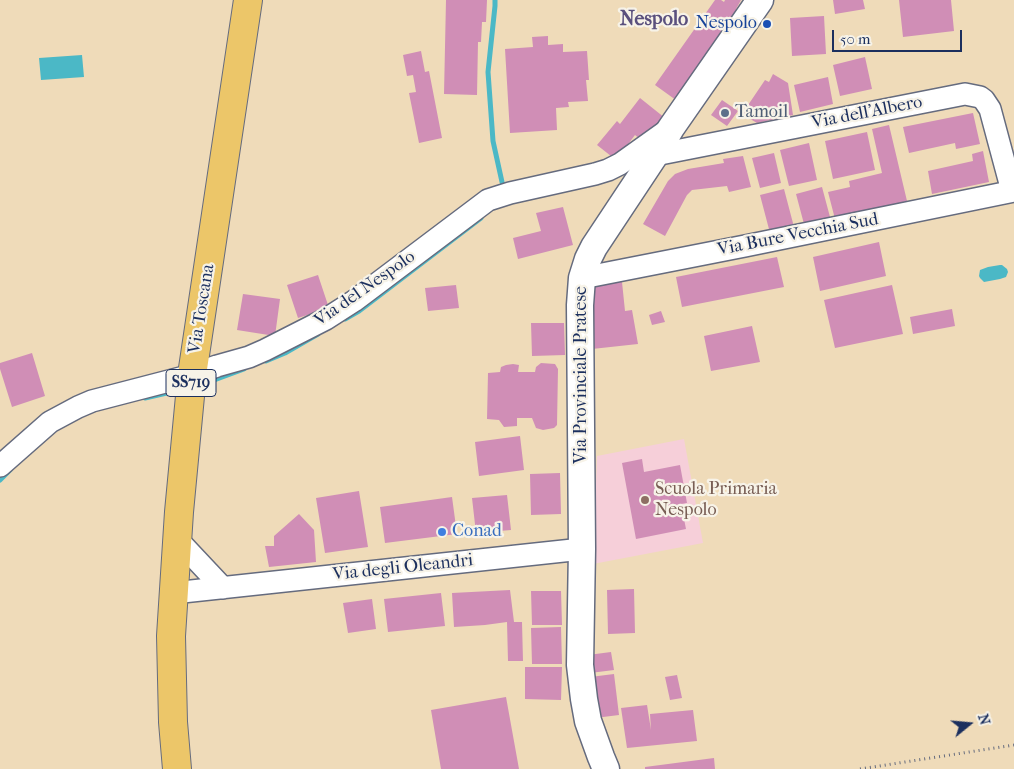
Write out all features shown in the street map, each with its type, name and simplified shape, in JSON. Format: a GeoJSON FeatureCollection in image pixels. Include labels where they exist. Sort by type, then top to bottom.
{"type":"FeatureCollection","features":[{"type":"Feature","properties":{"kind":"main road","name":"Via Toscana"},"geometry":{"type":"LineString","coordinates":[[177,769],[171,662],[176,538],[192,375],[248,0]]}},
{"type":"Feature","properties":{"kind":"street","name":"Via Provinciale Pratese"},"geometry":{"type":"LineString","coordinates":[[606,769],[588,721],[580,665],[582,548],[580,315],[582,278],[594,247],[671,128],[760,0]]}},
{"type":"Feature","properties":{"kind":"street","name":"Via dell'Albero"},"geometry":{"type":"LineString","coordinates":[[655,155],[965,94],[980,97],[990,110],[1013,191]]}},
{"type":"Feature","properties":{"kind":"street","name":"Via del Nespolo"},"geometry":{"type":"LineString","coordinates":[[0,466],[50,422],[78,407],[249,357],[326,319],[354,301],[488,200],[501,195],[608,170],[620,164],[671,128]]}},
{"type":"Feature","properties":{"kind":"street","name":"Via Bure Vecchia Sud"},"geometry":{"type":"LineString","coordinates":[[582,278],[1013,191]]}},
{"type":"Feature","properties":{"kind":"street"},"geometry":{"type":"LineString","coordinates":[[176,538],[223,588]]}},
{"type":"Feature","properties":{"kind":"street","name":"Via degli Oleandri"},"geometry":{"type":"LineString","coordinates":[[173,593],[582,548]]}},
{"type":"Feature","properties":{"kind":"path"},"geometry":{"type":"LineString","coordinates":[[860,769],[1014,745]]}},
{"type":"Feature","properties":{"kind":"shaded area","name":"Scuola Primaria Nespolo"},"geometry":{"type":"Polygon","coordinates":[[[684,439],[703,543],[593,564],[597,456],[684,439]]]}},
{"type":"Feature","properties":{"kind":"water"},"geometry":{"type":"Polygon","coordinates":[[[82,55],[84,77],[41,80],[39,58],[82,55]]]}},
{"type":"Feature","properties":{"kind":"water"},"geometry":{"type":"Polygon","coordinates":[[[1002,265],[1008,272],[1006,277],[984,282],[980,278],[980,270],[1002,265]]]}},
{"type":"Feature","properties":{"kind":"building"},"geometry":{"type":"Polygon","coordinates":[[[446,0],[487,0],[486,22],[482,22],[481,42],[478,42],[477,95],[444,94],[446,0]]]}},
{"type":"Feature","properties":{"kind":"building"},"geometry":{"type":"Polygon","coordinates":[[[715,0],[724,2],[725,0],[741,0],[736,9],[742,15],[680,103],[655,85],[715,0]]]}},
{"type":"Feature","properties":{"kind":"building"},"geometry":{"type":"Polygon","coordinates":[[[833,0],[863,0],[865,9],[835,14],[833,0]]]}},
{"type":"Feature","properties":{"kind":"building"},"geometry":{"type":"Polygon","coordinates":[[[899,0],[951,0],[954,31],[903,37],[899,0]]]}},
{"type":"Feature","properties":{"kind":"building"},"geometry":{"type":"Polygon","coordinates":[[[824,16],[826,54],[792,56],[790,18],[824,16]]]}},
{"type":"Feature","properties":{"kind":"building"},"geometry":{"type":"Polygon","coordinates":[[[548,36],[548,45],[563,44],[563,52],[587,51],[589,80],[586,80],[588,101],[568,102],[569,107],[556,108],[557,130],[510,133],[505,49],[533,47],[532,37],[548,36]]]}},
{"type":"Feature","properties":{"kind":"building"},"geometry":{"type":"Polygon","coordinates":[[[421,51],[425,72],[429,71],[442,138],[419,143],[409,93],[416,92],[413,75],[407,76],[403,55],[421,51]]]}},
{"type":"Feature","properties":{"kind":"building"},"geometry":{"type":"Polygon","coordinates":[[[865,57],[872,89],[840,96],[833,65],[865,57]]]}},
{"type":"Feature","properties":{"kind":"building"},"geometry":{"type":"Polygon","coordinates":[[[773,74],[788,83],[793,115],[757,123],[742,114],[765,80],[769,82],[773,74]]]}},
{"type":"Feature","properties":{"kind":"building"},"geometry":{"type":"Polygon","coordinates":[[[828,77],[833,104],[800,112],[794,85],[828,77]]]}},
{"type":"Feature","properties":{"kind":"building"},"geometry":{"type":"Polygon","coordinates":[[[640,98],[665,118],[646,144],[635,135],[616,160],[597,145],[617,121],[620,124],[640,98]]]}},
{"type":"Feature","properties":{"kind":"building"},"geometry":{"type":"Polygon","coordinates":[[[722,100],[738,111],[727,126],[711,115],[722,100]]]}},
{"type":"Feature","properties":{"kind":"building"},"geometry":{"type":"Polygon","coordinates":[[[973,113],[980,144],[956,149],[955,143],[909,153],[903,127],[973,113]]]}},
{"type":"Feature","properties":{"kind":"building"},"geometry":{"type":"Polygon","coordinates":[[[889,125],[907,201],[835,219],[828,192],[850,187],[849,181],[882,173],[872,129],[889,125]]]}},
{"type":"Feature","properties":{"kind":"building"},"geometry":{"type":"Polygon","coordinates":[[[867,132],[875,170],[833,179],[825,141],[867,132]]]}},
{"type":"Feature","properties":{"kind":"building"},"geometry":{"type":"Polygon","coordinates":[[[809,143],[817,180],[789,186],[780,150],[809,143]]]}},
{"type":"Feature","properties":{"kind":"building"},"geometry":{"type":"Polygon","coordinates":[[[983,151],[989,182],[932,194],[928,171],[973,161],[972,154],[983,151]]]}},
{"type":"Feature","properties":{"kind":"building"},"geometry":{"type":"Polygon","coordinates":[[[774,153],[781,183],[760,188],[752,158],[774,153]]]}},
{"type":"Feature","properties":{"kind":"building"},"geometry":{"type":"Polygon","coordinates":[[[743,156],[751,187],[729,192],[727,186],[692,190],[687,195],[665,236],[643,224],[668,181],[675,174],[688,169],[724,163],[723,159],[743,156]]]}},
{"type":"Feature","properties":{"kind":"building"},"geometry":{"type":"Polygon","coordinates":[[[822,187],[830,217],[804,224],[796,194],[822,187]]]}},
{"type":"Feature","properties":{"kind":"building"},"geometry":{"type":"Polygon","coordinates":[[[784,189],[794,227],[770,233],[760,195],[784,189]]]}},
{"type":"Feature","properties":{"kind":"building"},"geometry":{"type":"Polygon","coordinates":[[[563,207],[573,245],[518,259],[513,238],[541,231],[536,213],[563,207]]]}},
{"type":"Feature","properties":{"kind":"building"},"geometry":{"type":"Polygon","coordinates":[[[879,242],[886,276],[820,291],[813,257],[879,242]]]}},
{"type":"Feature","properties":{"kind":"building"},"geometry":{"type":"Polygon","coordinates":[[[777,257],[784,287],[682,307],[676,277],[777,257]]]}},
{"type":"Feature","properties":{"kind":"building"},"geometry":{"type":"Polygon","coordinates":[[[318,275],[329,308],[298,318],[287,285],[318,275]]]}},
{"type":"Feature","properties":{"kind":"building"},"geometry":{"type":"Polygon","coordinates":[[[622,282],[625,311],[632,310],[638,344],[592,349],[590,286],[622,282]]]}},
{"type":"Feature","properties":{"kind":"building"},"geometry":{"type":"Polygon","coordinates":[[[456,285],[459,308],[428,311],[425,288],[456,285]]]}},
{"type":"Feature","properties":{"kind":"building"},"geometry":{"type":"Polygon","coordinates":[[[892,285],[903,334],[835,348],[824,300],[892,285]]]}},
{"type":"Feature","properties":{"kind":"building"},"geometry":{"type":"Polygon","coordinates":[[[243,294],[280,299],[275,336],[237,330],[243,294]]]}},
{"type":"Feature","properties":{"kind":"building"},"geometry":{"type":"Polygon","coordinates":[[[952,309],[955,326],[913,334],[910,317],[952,309]]]}},
{"type":"Feature","properties":{"kind":"building"},"geometry":{"type":"Polygon","coordinates":[[[661,311],[665,322],[652,325],[649,315],[661,311]]]}},
{"type":"Feature","properties":{"kind":"building"},"geometry":{"type":"Polygon","coordinates":[[[531,323],[564,323],[565,355],[532,356],[531,323]]]}},
{"type":"Feature","properties":{"kind":"building"},"geometry":{"type":"Polygon","coordinates":[[[752,326],[760,362],[711,371],[704,336],[752,326]]]}},
{"type":"Feature","properties":{"kind":"building"},"geometry":{"type":"Polygon","coordinates":[[[32,353],[45,396],[12,407],[0,369],[0,363],[32,353]]]}},
{"type":"Feature","properties":{"kind":"building"},"geometry":{"type":"Polygon","coordinates":[[[541,363],[555,364],[558,369],[557,425],[554,428],[543,430],[536,428],[532,418],[517,418],[517,426],[504,427],[499,420],[487,419],[488,373],[500,372],[501,367],[513,364],[519,365],[518,372],[535,372],[536,367],[541,363]]]}},
{"type":"Feature","properties":{"kind":"building"},"geometry":{"type":"Polygon","coordinates":[[[520,436],[524,470],[479,476],[475,442],[520,436]]]}},
{"type":"Feature","properties":{"kind":"building"},"geometry":{"type":"Polygon","coordinates":[[[642,459],[644,472],[680,465],[687,503],[681,504],[686,529],[636,539],[622,463],[642,459]]]}},
{"type":"Feature","properties":{"kind":"building"},"geometry":{"type":"Polygon","coordinates":[[[560,473],[561,514],[531,515],[530,474],[560,473]]]}},
{"type":"Feature","properties":{"kind":"building"},"geometry":{"type":"Polygon","coordinates":[[[359,491],[368,547],[325,553],[316,498],[359,491]]]}},
{"type":"Feature","properties":{"kind":"building"},"geometry":{"type":"Polygon","coordinates":[[[507,495],[511,530],[476,533],[472,498],[507,495]]]}},
{"type":"Feature","properties":{"kind":"building"},"geometry":{"type":"Polygon","coordinates":[[[452,497],[457,534],[385,543],[380,507],[452,497]]]}},
{"type":"Feature","properties":{"kind":"building"},"geometry":{"type":"Polygon","coordinates":[[[299,514],[314,530],[316,562],[269,567],[265,546],[274,546],[274,536],[299,514]]]}},
{"type":"Feature","properties":{"kind":"building"},"geometry":{"type":"Polygon","coordinates":[[[634,589],[635,633],[608,634],[607,590],[634,589]]]}},
{"type":"Feature","properties":{"kind":"building"},"geometry":{"type":"Polygon","coordinates":[[[510,590],[514,622],[522,622],[523,661],[508,661],[507,622],[454,627],[452,593],[510,590]]]}},
{"type":"Feature","properties":{"kind":"building"},"geometry":{"type":"Polygon","coordinates":[[[531,591],[561,591],[562,625],[532,625],[531,591]]]}},
{"type":"Feature","properties":{"kind":"building"},"geometry":{"type":"Polygon","coordinates":[[[441,593],[445,626],[388,632],[384,599],[441,593]]]}},
{"type":"Feature","properties":{"kind":"building"},"geometry":{"type":"Polygon","coordinates":[[[372,599],[376,629],[348,633],[343,603],[372,599]]]}},
{"type":"Feature","properties":{"kind":"building"},"geometry":{"type":"Polygon","coordinates":[[[561,627],[562,664],[532,664],[531,628],[561,627]]]}},
{"type":"Feature","properties":{"kind":"building"},"geometry":{"type":"Polygon","coordinates":[[[611,652],[614,670],[590,673],[588,655],[611,652]]]}},
{"type":"Feature","properties":{"kind":"building"},"geometry":{"type":"Polygon","coordinates":[[[525,667],[562,667],[561,700],[525,699],[525,667]]]}},
{"type":"Feature","properties":{"kind":"building"},"geometry":{"type":"Polygon","coordinates":[[[614,674],[619,715],[595,718],[590,677],[614,674]]]}},
{"type":"Feature","properties":{"kind":"building"},"geometry":{"type":"Polygon","coordinates":[[[677,675],[682,698],[670,700],[665,677],[677,675]]]}},
{"type":"Feature","properties":{"kind":"building"},"geometry":{"type":"Polygon","coordinates":[[[506,697],[519,769],[441,769],[431,710],[506,697]]]}},
{"type":"Feature","properties":{"kind":"building"},"geometry":{"type":"Polygon","coordinates":[[[647,705],[651,730],[650,714],[693,710],[697,741],[627,748],[621,708],[647,705]]]}},
{"type":"Feature","properties":{"kind":"building"},"geometry":{"type":"Polygon","coordinates":[[[714,758],[715,769],[645,769],[645,767],[714,758]]]}},
{"type":"Feature","properties":{"kind":"waterway"},"geometry":{"type":"LineString","coordinates":[[495,0],[488,72],[493,141],[502,182]]}},
{"type":"Feature","properties":{"kind":"waterway"},"geometry":{"type":"LineString","coordinates":[[345,319],[359,311],[481,218]]}},
{"type":"Feature","properties":{"kind":"waterway"},"geometry":{"type":"LineString","coordinates":[[266,361],[285,353],[318,334]]}},
{"type":"Feature","properties":{"kind":"waterway"},"geometry":{"type":"LineString","coordinates":[[206,383],[244,369]]}},
{"type":"Feature","properties":{"kind":"waterway"},"geometry":{"type":"LineString","coordinates":[[145,398],[171,392]]}},
{"type":"Feature","properties":{"kind":"waterway"},"geometry":{"type":"LineString","coordinates":[[0,480],[10,470]]}},
{"type":"Feature","properties":{"kind":"place","name":"Nespolo"},"geometry":{"type":"Point","coordinates":[767,24]}},
{"type":"Feature","properties":{"kind":"place","name":"Tamoil"},"geometry":{"type":"Point","coordinates":[725,113]}},
{"type":"Feature","properties":{"kind":"place","name":"Scuola Primaria Nespolo"},"geometry":{"type":"Point","coordinates":[645,500]}},
{"type":"Feature","properties":{"kind":"place","name":"Conad"},"geometry":{"type":"Point","coordinates":[442,532]}},
{"type":"Feature","properties":{"kind":"district","name":"Nespolo"},"geometry":{"type":"Point","coordinates":[654,20]}}]}
